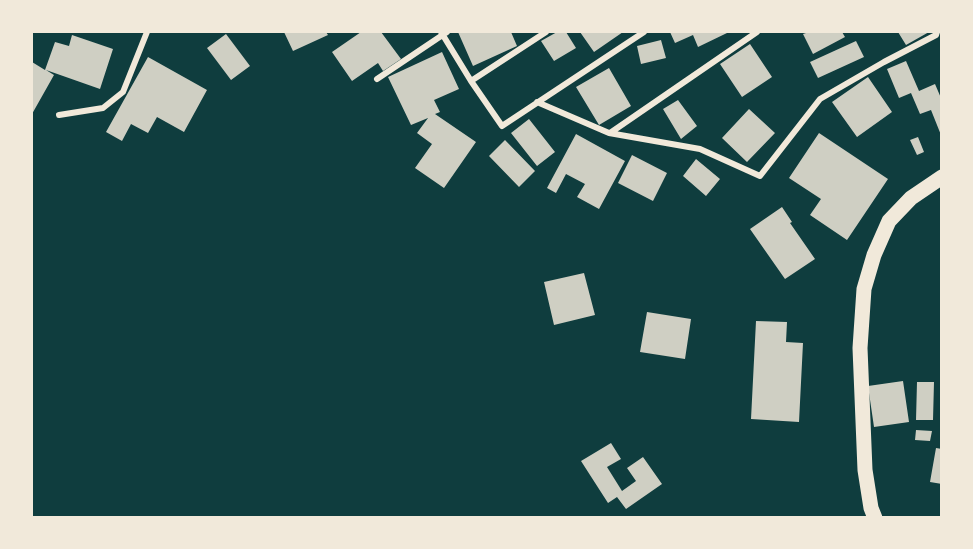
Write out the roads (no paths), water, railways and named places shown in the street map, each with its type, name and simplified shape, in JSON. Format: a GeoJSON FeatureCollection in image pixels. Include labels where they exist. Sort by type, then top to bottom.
{"type":"FeatureCollection","features":[{"type":"Feature","properties":{"kind":"main road"},"geometry":{"type":"LineString","coordinates":[[875,518],[865,470],[860,348],[864,289],[874,255],[889,221],[911,198],[942,177]]}},
{"type":"Feature","properties":{"kind":"street"},"geometry":{"type":"LineString","coordinates":[[59,115],[103,108],[123,92],[147,32]]}},
{"type":"Feature","properties":{"kind":"street"},"geometry":{"type":"LineString","coordinates":[[377,79],[444,32],[471,81],[502,126],[644,32]]}},
{"type":"Feature","properties":{"kind":"street"},"geometry":{"type":"LineString","coordinates":[[471,81],[546,32]]}},
{"type":"Feature","properties":{"kind":"street"},"geometry":{"type":"LineString","coordinates":[[609,133],[757,32]]}},
{"type":"Feature","properties":{"kind":"street"},"geometry":{"type":"LineString","coordinates":[[537,102],[609,133],[700,149],[760,176],[820,99],[936,35],[937,32]]}}]}
